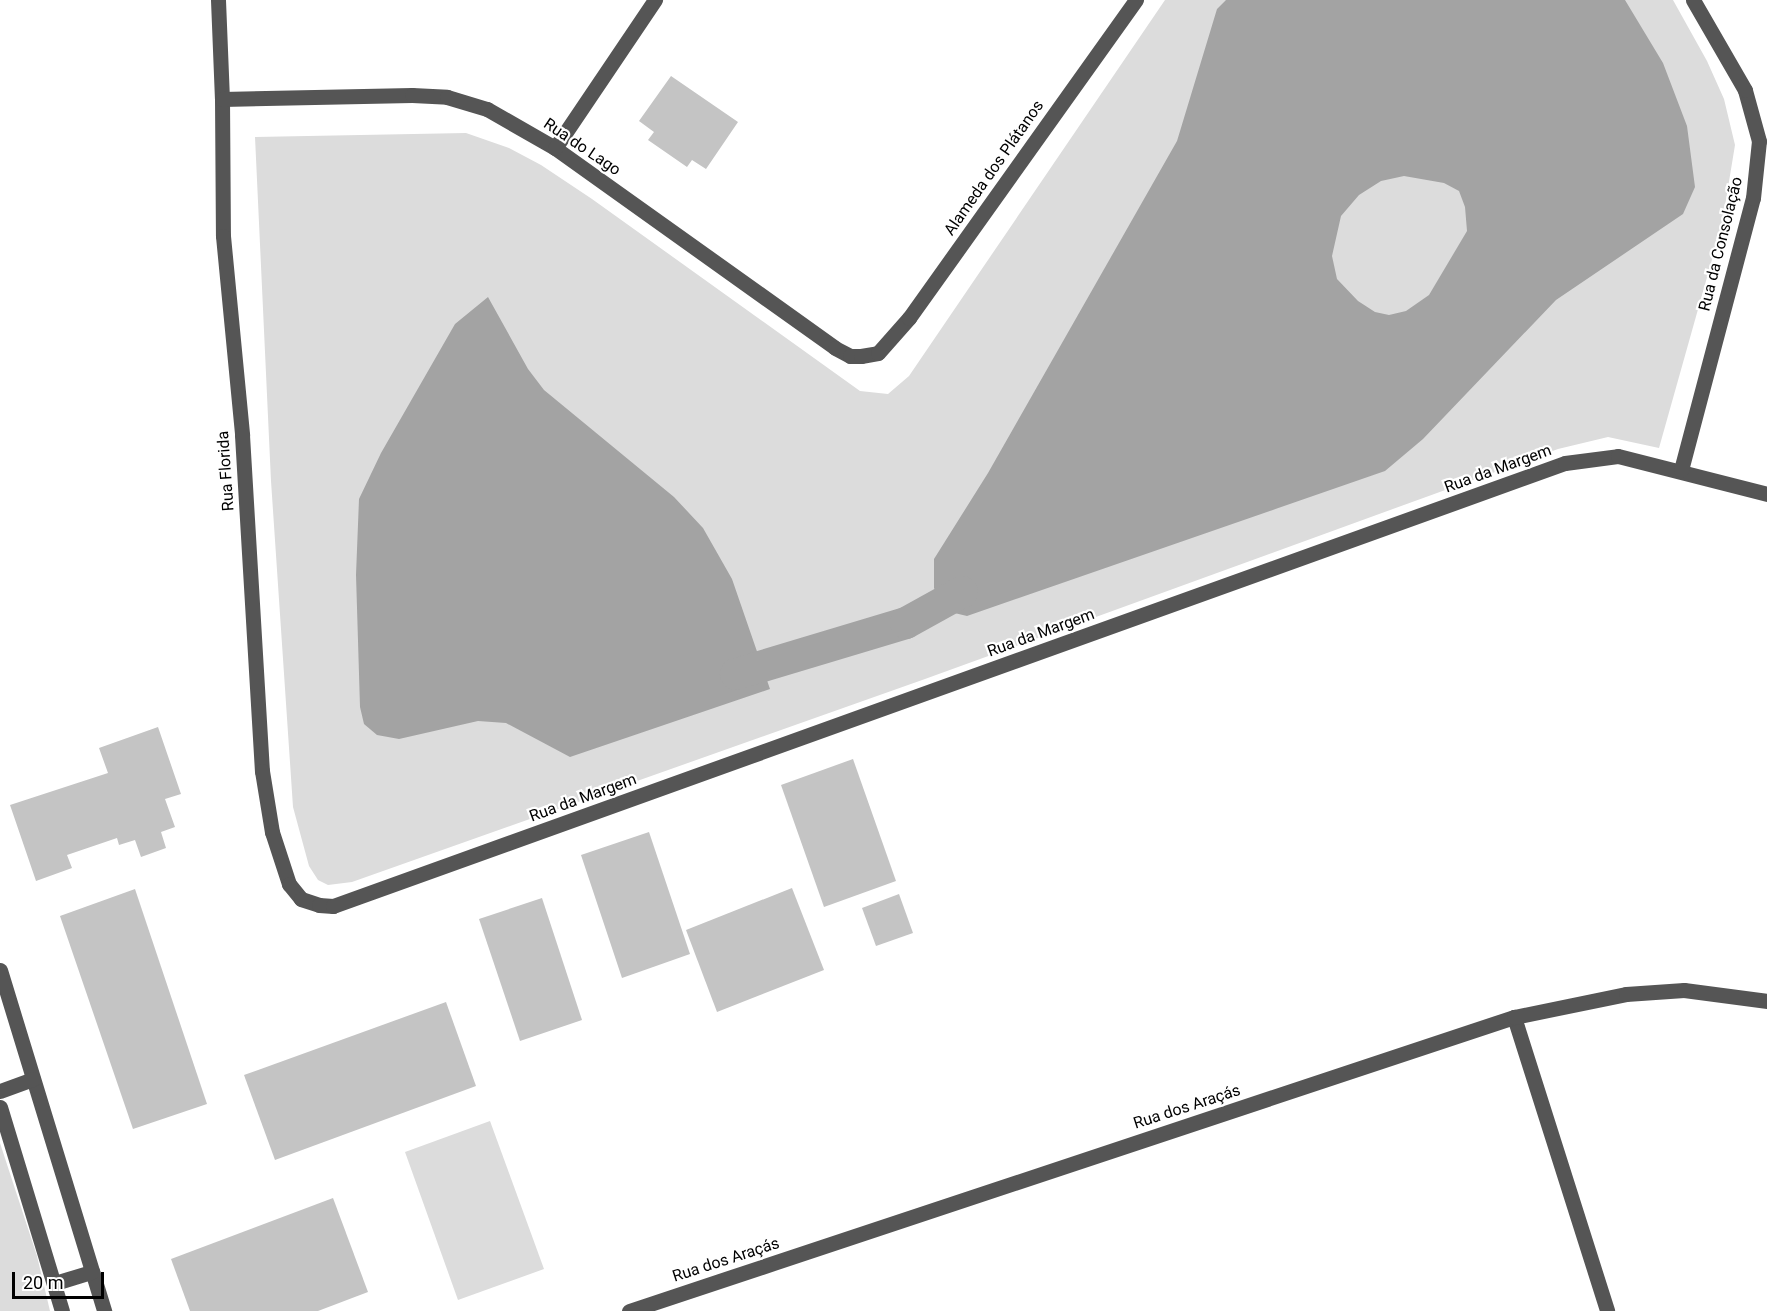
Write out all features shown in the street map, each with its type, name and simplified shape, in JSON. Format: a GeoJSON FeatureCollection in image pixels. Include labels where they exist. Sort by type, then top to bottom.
{"type":"FeatureCollection","features":[{"type":"Feature","properties":{"kind":"street","name":"Rua Florida"},"geometry":{"type":"LineString","coordinates":[[218,0],[222,99],[223,237],[242,435],[262,771],[272,832],[290,885],[301,898],[319,905],[333,906]]}},
{"type":"Feature","properties":{"kind":"street"},"geometry":{"type":"LineString","coordinates":[[555,148],[654,0]]}},
{"type":"Feature","properties":{"kind":"street","name":"Alameda dos Plátanos"},"geometry":{"type":"LineString","coordinates":[[878,353],[909,318],[1136,0]]}},
{"type":"Feature","properties":{"kind":"street","name":"Rua da Consolação"},"geometry":{"type":"LineString","coordinates":[[1681,470],[1754,198],[1759,141],[1745,90],[1693,0]]}},
{"type":"Feature","properties":{"kind":"street","name":"Rua do Lago"},"geometry":{"type":"LineString","coordinates":[[222,99],[412,95],[447,97],[487,109],[555,148],[835,348],[850,356],[878,353]]}},
{"type":"Feature","properties":{"kind":"street","name":"Rua da Margem"},"geometry":{"type":"LineString","coordinates":[[333,906],[1565,464],[1618,456],[1681,470],[1767,494]]}},
{"type":"Feature","properties":{"kind":"street"},"geometry":{"type":"LineString","coordinates":[[0,970],[104,1311]]}},
{"type":"Feature","properties":{"kind":"street","name":"Rua dos Araçás"},"geometry":{"type":"LineString","coordinates":[[629,1311],[1514,1017],[1626,994],[1684,990],[1767,1001]]}},
{"type":"Feature","properties":{"kind":"street"},"geometry":{"type":"LineString","coordinates":[[1514,1017],[1607,1311]]}},
{"type":"Feature","properties":{"kind":"street"},"geometry":{"type":"LineString","coordinates":[[0,1091],[33,1079]]}},
{"type":"Feature","properties":{"kind":"street"},"geometry":{"type":"LineString","coordinates":[[0,1107],[62,1311]]}},
{"type":"Feature","properties":{"kind":"street"},"geometry":{"type":"LineString","coordinates":[[55,1283],[92,1272]]}},
{"type":"Feature","properties":{"kind":"shaded area"},"geometry":{"type":"Polygon","coordinates":[[[1165,0],[1673,0],[1707,61],[1724,99],[1735,145],[1722,224],[1659,448],[1608,437],[1558,449],[925,679],[352,882],[328,885],[318,880],[309,866],[293,807],[271,481],[255,137],[466,133],[509,148],[541,165],[592,199],[860,391],[888,394],[909,376],[1165,0]]]}},
{"type":"Feature","properties":{"kind":"shaded area"},"geometry":{"type":"Polygon","coordinates":[[[1226,0],[1625,0],[1663,63],[1687,126],[1695,187],[1683,214],[1556,300],[1423,439],[1385,471],[967,616],[946,611],[934,588],[934,559],[988,473],[1177,141],[1217,9],[1226,0]],[[1404,176],[1381,181],[1359,195],[1341,216],[1332,256],[1337,279],[1358,301],[1375,312],[1389,315],[1406,311],[1429,295],[1467,231],[1465,207],[1459,191],[1444,183],[1404,176]]]}},
{"type":"Feature","properties":{"kind":"shaded area"},"geometry":{"type":"Polygon","coordinates":[[[488,297],[528,369],[544,390],[674,497],[703,528],[732,579],[770,689],[570,757],[506,723],[478,721],[399,739],[377,735],[364,724],[360,707],[356,575],[359,499],[381,453],[455,324],[488,297]]]}},
{"type":"Feature","properties":{"kind":"shaded area"},"geometry":{"type":"Polygon","coordinates":[[[490,1121],[544,1269],[458,1300],[405,1152],[490,1121]]]}},
{"type":"Feature","properties":{"kind":"shaded area"},"geometry":{"type":"Polygon","coordinates":[[[0,1143],[37,1256],[50,1311],[0,1311],[0,1143]]]}},
{"type":"Feature","properties":{"kind":"building"},"geometry":{"type":"Polygon","coordinates":[[[671,76],[738,122],[706,169],[692,160],[687,167],[648,140],[654,132],[639,121],[671,76]]]}},
{"type":"Feature","properties":{"kind":"building"},"geometry":{"type":"Polygon","coordinates":[[[158,727],[181,794],[165,799],[175,827],[161,832],[166,848],[141,857],[135,840],[119,845],[117,838],[67,855],[72,868],[36,881],[10,805],[108,773],[99,748],[158,727]]]}},
{"type":"Feature","properties":{"kind":"building"},"geometry":{"type":"Polygon","coordinates":[[[853,759],[896,881],[824,907],[781,785],[853,759]]]}},
{"type":"Feature","properties":{"kind":"building"},"geometry":{"type":"Polygon","coordinates":[[[649,832],[690,954],[622,978],[581,855],[649,832]]]}},
{"type":"Feature","properties":{"kind":"building"},"geometry":{"type":"Polygon","coordinates":[[[792,888],[824,970],[717,1012],[686,930],[792,888]]]}},
{"type":"Feature","properties":{"kind":"building"},"geometry":{"type":"Polygon","coordinates":[[[135,889],[207,1104],[133,1129],[60,916],[135,889]]]}},
{"type":"Feature","properties":{"kind":"building"},"geometry":{"type":"Polygon","coordinates":[[[899,894],[913,933],[876,946],[862,908],[899,894]]]}},
{"type":"Feature","properties":{"kind":"building"},"geometry":{"type":"Polygon","coordinates":[[[542,898],[582,1020],[520,1041],[479,919],[542,898]]]}},
{"type":"Feature","properties":{"kind":"building"},"geometry":{"type":"Polygon","coordinates":[[[446,1002],[476,1086],[275,1160],[244,1075],[446,1002]]]}},
{"type":"Feature","properties":{"kind":"building"},"geometry":{"type":"Polygon","coordinates":[[[333,1198],[368,1292],[318,1311],[190,1311],[171,1259],[333,1198]]]}},
{"type":"Feature","properties":{"kind":"waterway"},"geometry":{"type":"LineString","coordinates":[[736,674],[906,623],[962,592]]}}]}
